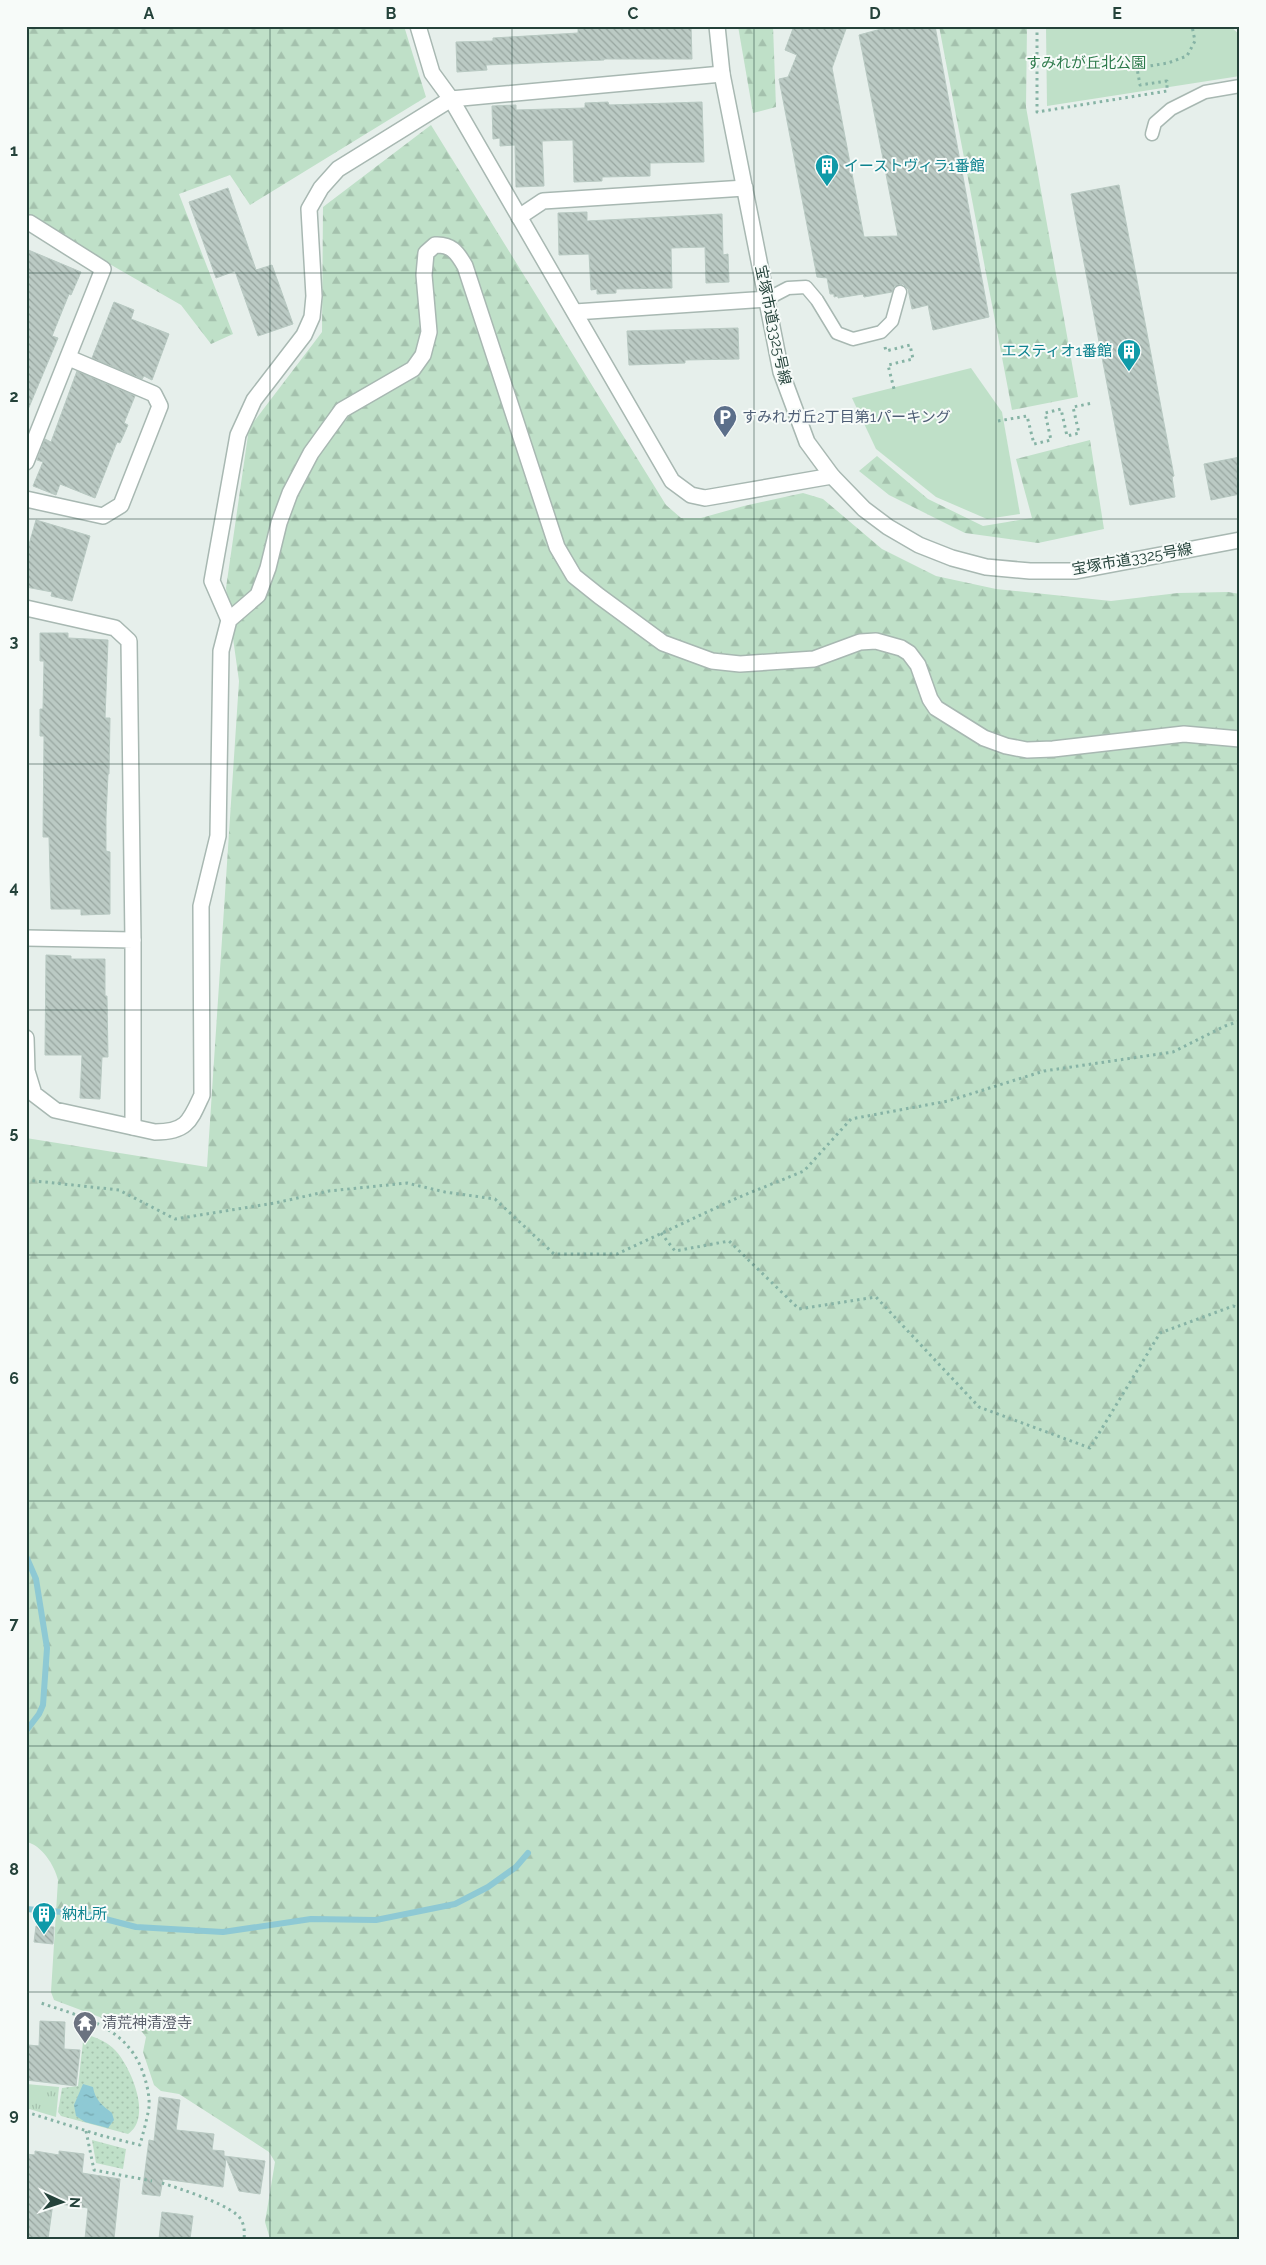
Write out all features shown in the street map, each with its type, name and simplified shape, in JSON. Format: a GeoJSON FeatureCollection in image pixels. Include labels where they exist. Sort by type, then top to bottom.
{"type":"FeatureCollection","features":[{"type":"Feature","properties":{"kind":"street"},"geometry":{"type":"LineString","coordinates":[[418,26],[432,73],[450,99],[672,481],[691,495],[705,498],[832,476]]}},
{"type":"Feature","properties":{"kind":"street","name":"宝塚市道3325号線"},"geometry":{"type":"LineString","coordinates":[[717,26],[722,74],[781,372],[793,409],[807,442],[832,476],[864,509],[888,527],[919,545],[952,558],[986,567],[1030,571],[1076,571],[1240,540]]}},
{"type":"Feature","properties":{"kind":"street"},"geometry":{"type":"LineString","coordinates":[[230,620],[212,581],[238,435],[254,400],[304,335],[312,317],[314,296],[309,209],[321,188],[338,169],[450,99],[722,74]]}},
{"type":"Feature","properties":{"kind":"street"},"geometry":{"type":"LineString","coordinates":[[519,217],[543,202],[745,188]]}},
{"type":"Feature","properties":{"kind":"street"},"geometry":{"type":"LineString","coordinates":[[26,224],[30,223],[103,269],[26,462]]}},
{"type":"Feature","properties":{"kind":"street"},"geometry":{"type":"LineString","coordinates":[[26,1038],[27,1071],[34,1094],[55,1110],[155,1132],[171,1132],[190,1121],[202,1095],[201,906],[218,836],[221,651],[230,620],[258,595],[268,568],[279,523],[290,493],[311,453],[342,410],[413,369],[422,356],[429,332],[424,275],[426,253],[435,245],[447,244],[457,253],[465,266],[557,547],[574,576],[663,643],[712,661],[740,664],[814,660],[860,642],[876,641],[890,644],[909,653],[918,665],[930,698],[936,708],[984,738],[1006,746],[1027,750],[1054,749],[1184,734],[1240,739]]}},
{"type":"Feature","properties":{"kind":"street"},"geometry":{"type":"LineString","coordinates":[[575,312],[766,299]]}},
{"type":"Feature","properties":{"kind":"street"},"geometry":{"type":"LineString","coordinates":[[26,499],[103,516],[121,505],[160,406],[154,394],[69,358]]}},
{"type":"Feature","properties":{"kind":"street"},"geometry":{"type":"LineString","coordinates":[[26,608],[115,628],[130,641],[134,940],[134,1127]]}},
{"type":"Feature","properties":{"kind":"street"},"geometry":{"type":"LineString","coordinates":[[26,938],[134,940]]}},
{"type":"Feature","properties":{"kind":"lane"},"geometry":{"type":"LineString","coordinates":[[1152,134],[1155,123],[1171,109],[1205,92],[1240,86]]}},
{"type":"Feature","properties":{"kind":"lane"},"geometry":{"type":"LineString","coordinates":[[766,299],[788,288],[806,287],[817,300],[837,332],[853,339],[881,332],[892,321],[900,292]]}},
{"type":"Feature","properties":{"kind":"path"},"geometry":{"type":"LineString","coordinates":[[1037,26],[1037,112],[1167,91],[1167,81],[1140,85],[1137,68],[1168,63],[1187,56],[1195,41],[1192,26]]}},
{"type":"Feature","properties":{"kind":"path"},"geometry":{"type":"LineString","coordinates":[[886,351],[910,345],[913,359],[888,364],[894,389]]}},
{"type":"Feature","properties":{"kind":"path"},"geometry":{"type":"LineString","coordinates":[[998,421],[1027,416],[1034,444],[1051,440],[1045,413],[1061,409],[1067,436],[1079,433],[1073,408],[1093,404]]}},
{"type":"Feature","properties":{"kind":"path"},"geometry":{"type":"LineString","coordinates":[[26,1180],[119,1190],[175,1219],[275,1203],[329,1191],[407,1183],[445,1192],[495,1199],[554,1254],[617,1254],[737,1198],[804,1171],[851,1119],[948,1101],[1044,1071],[1173,1052],[1224,1026],[1240,1021]]}},
{"type":"Feature","properties":{"kind":"path"},"geometry":{"type":"LineString","coordinates":[[661,1233],[675,1251],[729,1241],[799,1309],[876,1297],[979,1407],[1090,1448],[1160,1332],[1233,1306],[1240,1308]]}},
{"type":"Feature","properties":{"kind":"path"},"geometry":{"type":"LineString","coordinates":[[26,2112],[86,2131],[140,2145],[149,2106],[146,2078],[137,2057],[120,2036],[101,2024],[41,2003]]}},
{"type":"Feature","properties":{"kind":"path"},"geometry":{"type":"LineString","coordinates":[[86,2131],[94,2170],[152,2181]]}},
{"type":"Feature","properties":{"kind":"path"},"geometry":{"type":"LineString","coordinates":[[162,2183],[192,2192],[236,2213],[242,2220],[245,2231],[244,2239]]}},
{"type":"Feature","properties":{"kind":"green space"},"geometry":{"type":"Polygon","coordinates":[[[26,26],[404,26],[426,97],[250,205],[230,175],[179,194],[233,334],[211,344],[181,305],[26,216],[26,26]]]}},
{"type":"Feature","properties":{"kind":"green space"},"geometry":{"type":"Polygon","coordinates":[[[738,26],[773,26],[776,107],[753,113],[738,26]]]}},
{"type":"Feature","properties":{"kind":"green space"},"geometry":{"type":"Polygon","coordinates":[[[939,26],[1027,26],[1026,107],[1078,397],[1012,410],[939,26]]]}},
{"type":"Feature","properties":{"kind":"green space","name":"すみれが丘北公園"},"geometry":{"type":"Polygon","coordinates":[[[1046,26],[1230,26],[1240,35],[1240,76],[1047,106],[1046,26]]]}},
{"type":"Feature","properties":{"kind":"green space"},"geometry":{"type":"Polygon","coordinates":[[[431,125],[666,505],[681,518],[701,518],[803,493],[823,499],[882,549],[936,576],[996,589],[1111,601],[1178,593],[1228,592],[1240,594],[1240,2239],[270,2239],[265,2222],[275,2162],[269,2152],[179,2094],[161,2091],[154,2085],[143,2052],[146,2037],[139,2028],[129,2028],[54,2000],[51,1992],[58,1880],[54,1868],[42,1851],[26,1842],[26,1138],[207,1167],[239,681],[226,588],[249,428],[322,332],[323,207],[431,125]]]}},
{"type":"Feature","properties":{"kind":"green space"},"geometry":{"type":"Polygon","coordinates":[[[971,368],[1002,412],[1020,514],[987,519],[936,497],[876,449],[852,398],[971,368]]]}},
{"type":"Feature","properties":{"kind":"green space"},"geometry":{"type":"Polygon","coordinates":[[[1090,440],[1104,529],[1038,543],[965,533],[889,495],[859,471],[877,456],[928,499],[983,526],[1032,518],[1016,459],[1090,440]]]}},
{"type":"Feature","properties":{"kind":"green space"},"geometry":{"type":"Polygon","coordinates":[[[91,2036],[110,2045],[115,2050],[133,2080],[137,2092],[139,2117],[135,2126],[128,2134],[61,2116],[58,2112],[62,2088],[78,2086],[83,2042],[84,2039],[91,2036]]]}},
{"type":"Feature","properties":{"kind":"green space"},"geometry":{"type":"Polygon","coordinates":[[[26,2084],[59,2087],[56,2117],[26,2108],[26,2084]]]}},
{"type":"Feature","properties":{"kind":"green space"},"geometry":{"type":"Polygon","coordinates":[[[92,2140],[126,2149],[123,2169],[96,2163],[92,2140]]]}},
{"type":"Feature","properties":{"kind":"water"},"geometry":{"type":"Polygon","coordinates":[[[83,2084],[93,2087],[97,2099],[112,2113],[114,2120],[108,2128],[85,2122],[76,2116],[74,2105],[83,2084]]]}},
{"type":"Feature","properties":{"kind":"building"},"geometry":{"type":"Polygon","coordinates":[[[691,26],[692,59],[604,59],[486,65],[487,70],[457,72],[456,42],[493,41],[493,38],[578,33],[578,28],[691,26]]]}},
{"type":"Feature","properties":{"kind":"building"},"geometry":{"type":"Polygon","coordinates":[[[794,26],[847,26],[832,68],[864,237],[898,236],[859,35],[892,26],[935,26],[989,317],[933,330],[928,305],[912,309],[908,289],[903,284],[895,286],[892,292],[864,297],[863,294],[838,298],[838,296],[834,297],[834,294],[830,294],[827,278],[817,277],[779,79],[788,77],[797,55],[785,50],[794,26]]]}},
{"type":"Feature","properties":{"kind":"building"},"geometry":{"type":"Polygon","coordinates":[[[608,102],[609,105],[702,102],[704,162],[650,163],[650,176],[602,177],[602,181],[574,182],[573,140],[542,141],[544,186],[516,187],[515,145],[500,146],[500,138],[493,139],[492,106],[516,105],[516,110],[585,108],[585,103],[608,102]]]}},
{"type":"Feature","properties":{"kind":"building","name":"エスティオ1番館"},"geometry":{"type":"Polygon","coordinates":[[[1119,185],[1174,476],[1172,477],[1175,497],[1130,505],[1071,194],[1119,185]]]}},
{"type":"Feature","properties":{"kind":"building"},"geometry":{"type":"Polygon","coordinates":[[[228,188],[256,270],[272,265],[293,324],[258,336],[235,271],[216,278],[189,202],[228,188]]]}},
{"type":"Feature","properties":{"kind":"building"},"geometry":{"type":"Polygon","coordinates":[[[587,212],[587,221],[722,214],[723,255],[728,254],[729,282],[706,283],[705,247],[671,248],[672,288],[616,289],[616,293],[597,294],[597,289],[591,290],[589,254],[559,255],[558,213],[587,212]]]}},
{"type":"Feature","properties":{"kind":"building"},"geometry":{"type":"Polygon","coordinates":[[[26,249],[81,272],[71,295],[69,294],[52,336],[58,338],[27,412],[26,249]]]}},
{"type":"Feature","properties":{"kind":"building"},"geometry":{"type":"Polygon","coordinates":[[[114,302],[134,310],[131,319],[169,334],[152,380],[144,376],[142,379],[92,358],[114,302]]]}},
{"type":"Feature","properties":{"kind":"building"},"geometry":{"type":"Polygon","coordinates":[[[738,328],[739,359],[685,360],[685,363],[629,365],[627,331],[738,328]]]}},
{"type":"Feature","properties":{"kind":"building"},"geometry":{"type":"Polygon","coordinates":[[[77,371],[135,396],[124,423],[128,425],[120,443],[117,442],[95,498],[60,484],[56,495],[33,486],[43,462],[37,460],[45,439],[51,442],[77,371]]]}},
{"type":"Feature","properties":{"kind":"building"},"geometry":{"type":"Polygon","coordinates":[[[1240,457],[1240,494],[1211,500],[1204,464],[1240,457]]]}},
{"type":"Feature","properties":{"kind":"building"},"geometry":{"type":"Polygon","coordinates":[[[36,520],[90,536],[72,601],[51,596],[52,592],[26,587],[26,555],[36,520]]]}},
{"type":"Feature","properties":{"kind":"building"},"geometry":{"type":"Polygon","coordinates":[[[40,633],[68,633],[68,638],[108,640],[105,718],[110,718],[106,851],[110,852],[110,914],[81,915],[81,909],[51,909],[49,837],[43,837],[44,736],[40,736],[40,709],[43,709],[44,661],[40,661],[40,633]]]}},
{"type":"Feature","properties":{"kind":"building"},"geometry":{"type":"Polygon","coordinates":[[[46,955],[71,956],[71,959],[105,959],[108,1057],[102,1057],[100,1099],[80,1098],[82,1055],[45,1055],[46,955]]]}},
{"type":"Feature","properties":{"kind":"building","name":"納札所"},"geometry":{"type":"Polygon","coordinates":[[[36,1926],[54,1927],[53,1944],[34,1942],[36,1926]]]}},
{"type":"Feature","properties":{"kind":"building"},"geometry":{"type":"Polygon","coordinates":[[[40,2021],[65,2022],[64,2049],[80,2050],[76,2086],[26,2080],[28,2045],[39,2046],[40,2021]]]}},
{"type":"Feature","properties":{"kind":"building"},"geometry":{"type":"Polygon","coordinates":[[[159,2097],[180,2100],[176,2130],[214,2134],[212,2150],[224,2151],[224,2156],[265,2161],[260,2194],[239,2191],[226,2158],[223,2187],[163,2179],[160,2196],[142,2194],[149,2140],[154,2141],[159,2097]]]}},
{"type":"Feature","properties":{"kind":"building"},"geometry":{"type":"Polygon","coordinates":[[[35,2151],[59,2155],[59,2151],[84,2154],[82,2173],[120,2179],[114,2239],[85,2239],[88,2208],[53,2203],[48,2239],[26,2239],[26,2154],[35,2155],[35,2151]]]}},
{"type":"Feature","properties":{"kind":"building"},"geometry":{"type":"Polygon","coordinates":[[[162,2212],[193,2216],[190,2239],[159,2239],[162,2212]]]}},
{"type":"Feature","properties":{"kind":"waterway"},"geometry":{"type":"LineString","coordinates":[[26,1556],[36,1579],[47,1648],[43,1705],[39,1714],[26,1731]]}},
{"type":"Feature","properties":{"kind":"waterway"},"geometry":{"type":"LineString","coordinates":[[26,1909],[86,1914],[136,1927],[223,1932],[311,1919],[376,1920],[455,1904],[488,1887],[516,1867],[528,1853]]}},
{"type":"Feature","properties":{"kind":"place","name":"イーストヴィラ1番館"},"geometry":{"type":"Point","coordinates":[827,187]}},
{"type":"Feature","properties":{"kind":"place","name":"エスティオ1番館"},"geometry":{"type":"Point","coordinates":[1129,372]}},
{"type":"Feature","properties":{"kind":"place","name":"すみれガ丘2丁目第1パーキング"},"geometry":{"type":"Point","coordinates":[725,438]}},
{"type":"Feature","properties":{"kind":"place","name":"納札所"},"geometry":{"type":"Point","coordinates":[44,1935]}},
{"type":"Feature","properties":{"kind":"place","name":"清荒神清澄寺"},"geometry":{"type":"Point","coordinates":[85,2044]}}]}
